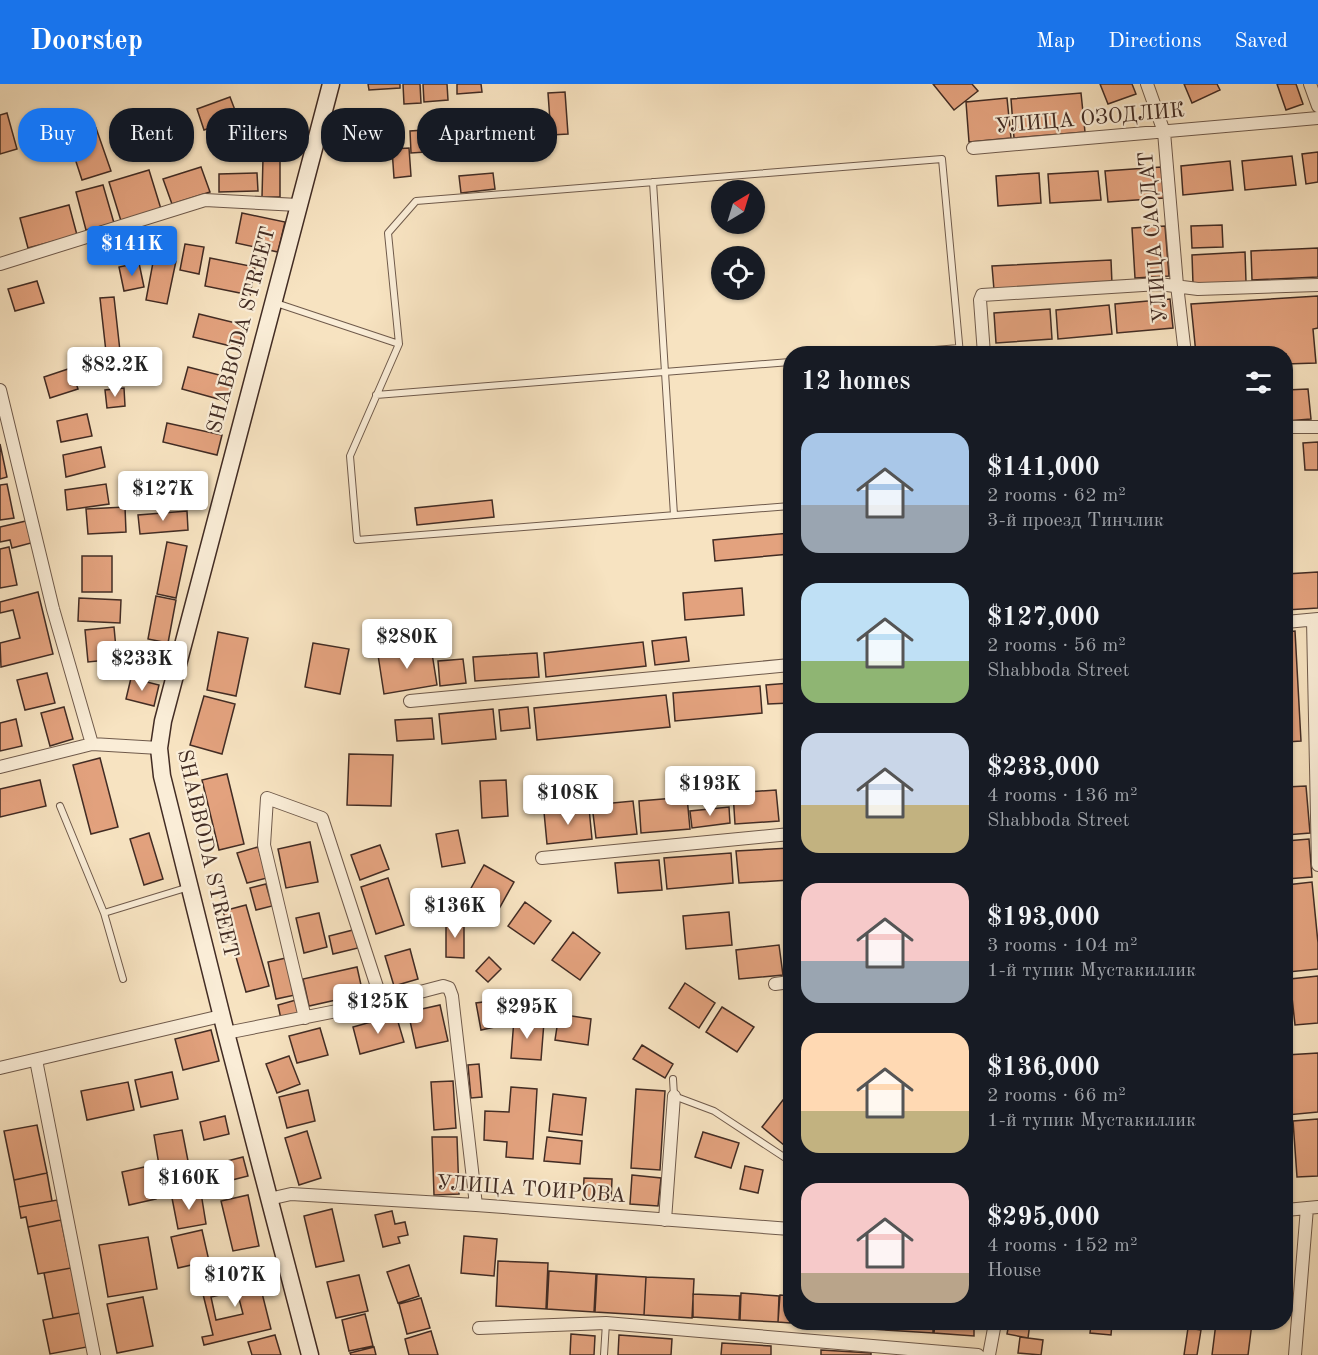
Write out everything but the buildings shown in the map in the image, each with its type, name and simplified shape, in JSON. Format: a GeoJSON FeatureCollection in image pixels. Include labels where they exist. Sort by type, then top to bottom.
{"type":"FeatureCollection","features":[{"type":"Feature","properties":{"kind":"street","name":"SHABBODA STREET"},"geometry":{"type":"LineString","coordinates":[[310,1355],[221,1016],[162,776],[159,748],[163,721],[331,84]]}},
{"type":"Feature","properties":{"kind":"street","name":"УЛИЦА САОДАТ"},"geometry":{"type":"LineString","coordinates":[[1147,84],[1164,132],[1184,346]]}},
{"type":"Feature","properties":{"kind":"street"},"geometry":{"type":"LineString","coordinates":[[1310,84],[1318,106]]}},
{"type":"Feature","properties":{"kind":"street","name":"УЛИЦА ОЗОДЛИК"},"geometry":{"type":"LineString","coordinates":[[973,148],[1318,118]]}},
{"type":"Feature","properties":{"kind":"street"},"geometry":{"type":"LineString","coordinates":[[0,264],[205,200],[298,205]]}},
{"type":"Feature","properties":{"kind":"street"},"geometry":{"type":"LineString","coordinates":[[983,346],[980,300],[982,296],[1159,284],[1198,289],[1318,285]]}},
{"type":"Feature","properties":{"kind":"street"},"geometry":{"type":"LineString","coordinates":[[0,390],[53,609],[92,744]]}},
{"type":"Feature","properties":{"kind":"street"},"geometry":{"type":"LineString","coordinates":[[1293,427],[1318,427]]}},
{"type":"Feature","properties":{"kind":"street"},"geometry":{"type":"LineString","coordinates":[[1293,621],[1315,619],[1318,865]]}},
{"type":"Feature","properties":{"kind":"street"},"geometry":{"type":"LineString","coordinates":[[410,701],[783,666]]}},
{"type":"Feature","properties":{"kind":"street"},"geometry":{"type":"LineString","coordinates":[[0,767],[92,744],[159,748]]}},
{"type":"Feature","properties":{"kind":"street"},"geometry":{"type":"LineString","coordinates":[[305,1018],[264,845],[267,798],[322,818],[382,1002]]}},
{"type":"Feature","properties":{"kind":"street"},"geometry":{"type":"LineString","coordinates":[[543,858],[783,835]]}},
{"type":"Feature","properties":{"kind":"street"},"geometry":{"type":"LineString","coordinates":[[775,984],[783,983]]}},
{"type":"Feature","properties":{"kind":"street"},"geometry":{"type":"LineString","coordinates":[[226,1033],[382,1002],[443,986],[449,988],[452,996],[476,1205]]}},
{"type":"Feature","properties":{"kind":"street"},"geometry":{"type":"LineString","coordinates":[[0,1068],[221,1016]]}},
{"type":"Feature","properties":{"kind":"street"},"geometry":{"type":"LineString","coordinates":[[36,1060],[94,1355]]}},
{"type":"Feature","properties":{"kind":"street"},"geometry":{"type":"LineString","coordinates":[[665,1220],[674,1096]]}},
{"type":"Feature","properties":{"kind":"street","name":"УЛИЦА ТОИРОВА"},"geometry":{"type":"LineString","coordinates":[[269,1199],[291,1194],[476,1205],[783,1228]]}},
{"type":"Feature","properties":{"kind":"street"},"geometry":{"type":"LineString","coordinates":[[1293,1209],[1313,1208],[1295,1355]]}},
{"type":"Feature","properties":{"kind":"street"},"geometry":{"type":"LineString","coordinates":[[479,1328],[606,1323],[978,1355]]}},
{"type":"Feature","properties":{"kind":"street"},"geometry":{"type":"LineString","coordinates":[[989,1355],[994,1330]]}},
{"type":"Feature","properties":{"kind":"lane"},"geometry":{"type":"LineString","coordinates":[[783,507],[357,540],[350,456],[399,344],[388,233],[416,201],[942,159],[960,346]]}},
{"type":"Feature","properties":{"kind":"lane"},"geometry":{"type":"LineString","coordinates":[[653,182],[674,515]]}},
{"type":"Feature","properties":{"kind":"lane"},"geometry":{"type":"LineString","coordinates":[[273,301],[399,344]]}},
{"type":"Feature","properties":{"kind":"lane"},"geometry":{"type":"LineString","coordinates":[[376,396],[783,363]]}},
{"type":"Feature","properties":{"kind":"lane"},"geometry":{"type":"LineString","coordinates":[[60,806],[104,913],[123,980]]}},
{"type":"Feature","properties":{"kind":"lane"},"geometry":{"type":"LineString","coordinates":[[104,913],[189,887]]}},
{"type":"Feature","properties":{"kind":"lane"},"geometry":{"type":"LineString","coordinates":[[673,1079],[674,1096],[714,1111],[783,1156]]}},
{"type":"Feature","properties":{"kind":"lane"},"geometry":{"type":"LineString","coordinates":[[603,1355],[606,1323]]}}]}
